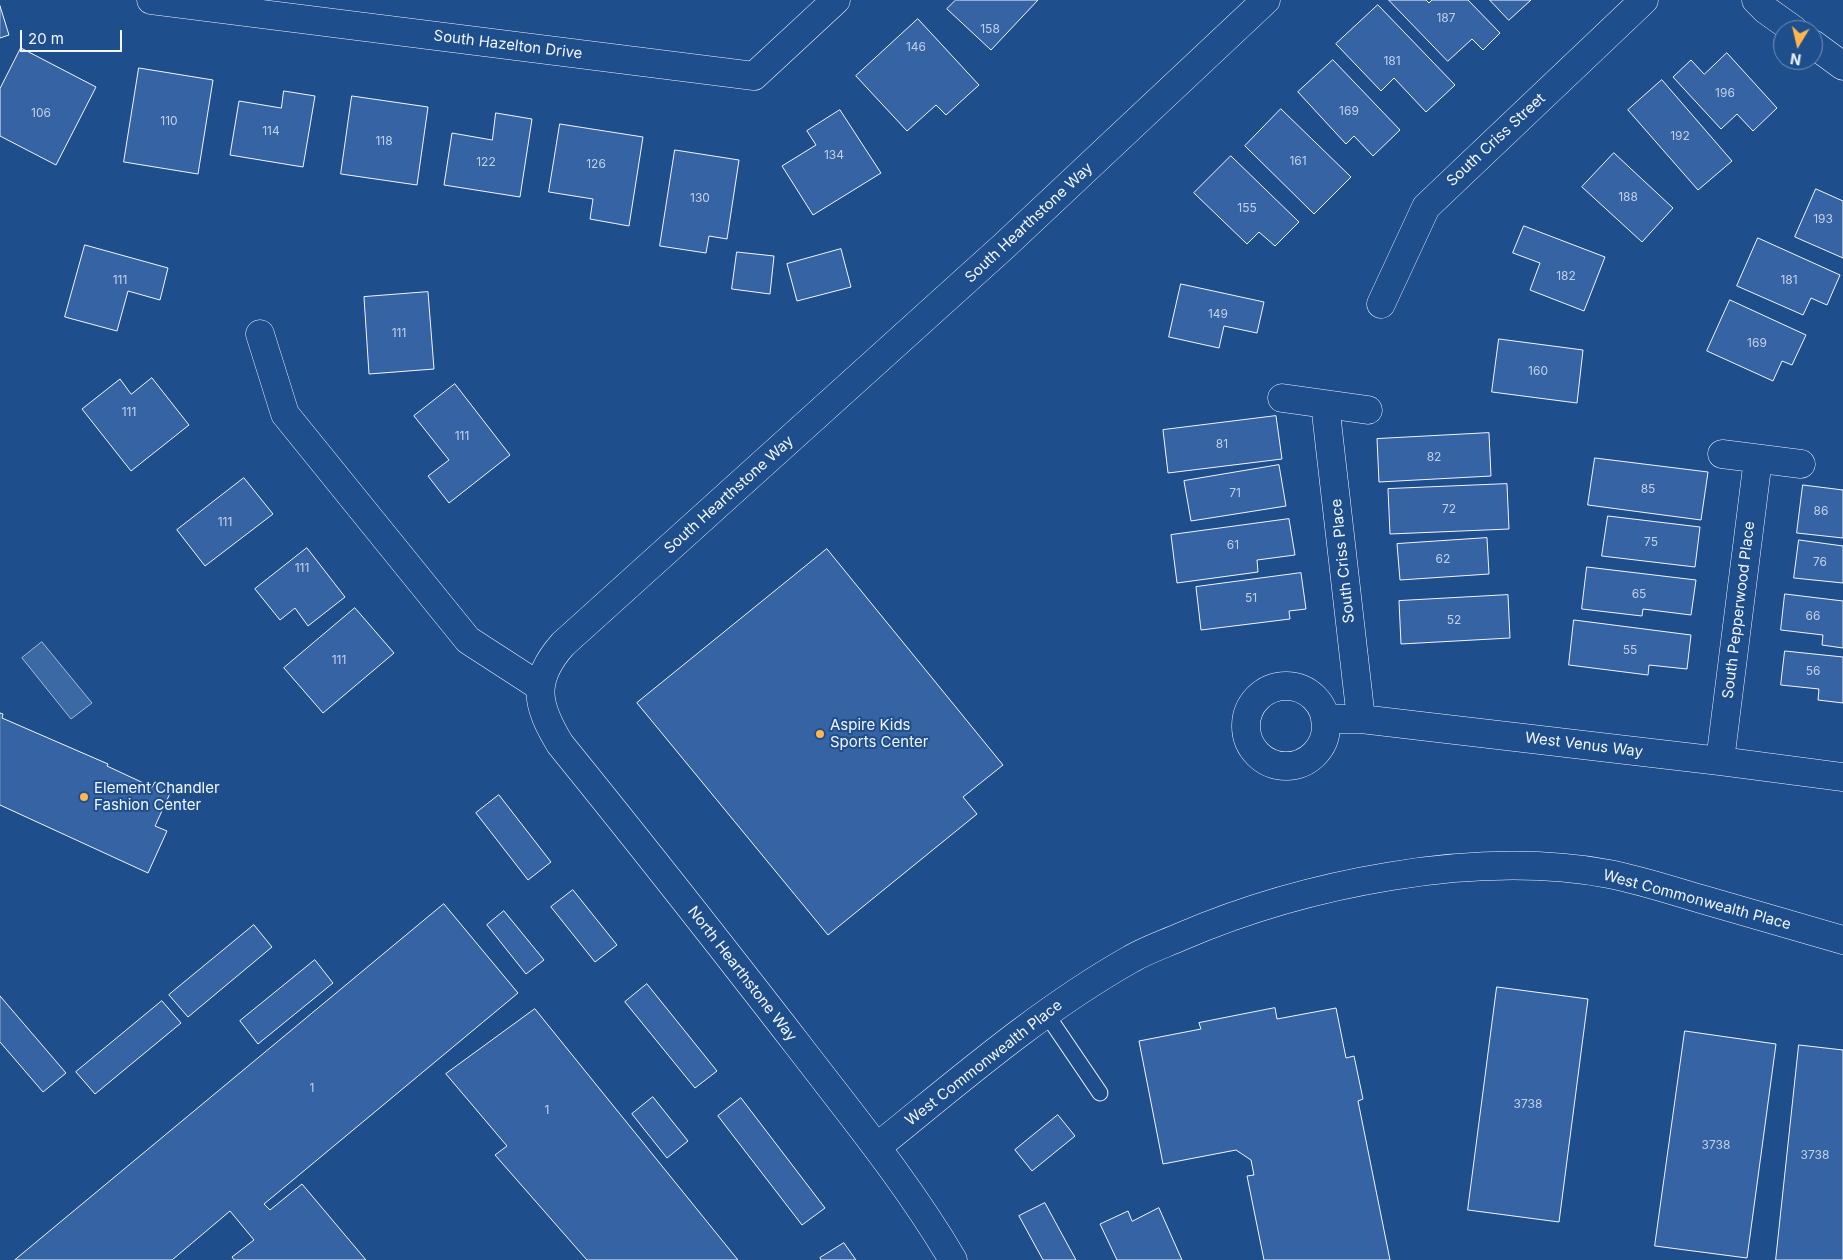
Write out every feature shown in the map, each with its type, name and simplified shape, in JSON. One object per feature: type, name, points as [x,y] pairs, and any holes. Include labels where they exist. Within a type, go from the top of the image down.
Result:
[{"type":"street","name":"South Hazelton Drive","points":[[151,0],[754,76],[836,0]]},
{"type":"street","name":"South Hearthstone Way","points":[[539,686],[548,666],[563,644],[1018,234],[1266,0]]},
{"type":"street","name":"South Criss Street","points":[[1380,304],[1426,207],[1644,0]]},
{"type":"street","points":[[1756,0],[1780,20]]},
{"type":"street","points":[[1823,51],[1843,66]]},
{"type":"street","points":[[260,334],[286,414],[468,640],[539,686]]},
{"type":"street","points":[[1282,398],[1368,410]]},
{"type":"street","name":"South Criss Place","points":[[1325,404],[1361,719]]},
{"type":"street","points":[[1722,454],[1801,464]]},
{"type":"street","name":"South Pepperwood Place","points":[[1720,761],[1758,459]]},
{"type":"street","name":"North Hearthstone Way","points":[[539,686],[544,718],[560,744],[714,935],[877,1148],[926,1214],[954,1260]]},
{"type":"street","name":"West Venus Way","points":[[1325,719],[1361,719],[1843,777]]},
{"type":"street","name":"West Commonwealth Place","points":[[877,1148],[1045,1012],[1134,957],[1201,928],[1266,905],[1345,885],[1422,872],[1476,868],[1539,867],[1607,874],[1843,940]]},
{"type":"lane","points":[[1045,1012],[1100,1093]]},
{"type":"water","points":[[42,642],[92,703],[71,719],[22,658]]},
{"type":"building","points":[[956,0],[1038,0],[991,50],[947,9]]},
{"type":"building","points":[[1389,0],[1426,0],[1429,3],[1432,0],[1468,0],[1500,33],[1483,50],[1472,39],[1448,61]]},
{"type":"building","points":[[1490,0],[1531,0],[1509,20]]},
{"type":"building","points":[[1378,5],[1455,85],[1426,112],[1394,78],[1381,91],[1336,44]]},
{"type":"building","points":[[0,6],[9,35],[0,38]]},
{"type":"building","points":[[918,19],[979,85],[946,115],[936,105],[907,131],[856,76]]},
{"type":"building","points":[[21,48],[96,87],[56,165],[0,136],[0,89]]},
{"type":"building","points":[[1727,53],[1777,108],[1753,131],[1737,114],[1721,129],[1673,77],[1691,60],[1704,74]]},
{"type":"building","points":[[1333,60],[1400,130],[1373,156],[1354,136],[1346,144],[1298,92]]},
{"type":"building","points":[[139,68],[213,80],[198,174],[124,162]]},
{"type":"building","points":[[1662,80],[1732,161],[1698,190],[1628,110]]},
{"type":"building","points":[[284,91],[315,96],[303,167],[230,155],[239,101],[281,108]]},
{"type":"building","points":[[352,96],[428,107],[417,185],[341,174]]},
{"type":"building","points":[[1281,109],[1351,177],[1314,214],[1245,146]]},
{"type":"building","points":[[840,110],[881,173],[813,215],[782,166],[816,145],[807,131]]},
{"type":"building","points":[[496,113],[532,119],[520,197],[444,185],[452,133],[492,140]]},
{"type":"building","points":[[560,124],[643,137],[629,226],[590,219],[593,199],[549,192]]},
{"type":"building","points":[[675,150],[739,160],[727,239],[709,236],[706,253],[660,246]]},
{"type":"building","points":[[1614,153],[1673,208],[1642,242],[1582,187]]},
{"type":"building","points":[[1231,156],[1299,222],[1275,246],[1259,232],[1247,244],[1194,193]]},
{"type":"building","points":[[1816,189],[1843,201],[1843,258],[1795,237]]},
{"type":"building","points":[[1524,226],[1605,257],[1584,311],[1530,290],[1540,263],[1513,253]]},
{"type":"building","points":[[1758,238],[1840,275],[1827,305],[1811,298],[1803,315],[1737,286]]},
{"type":"building","points":[[85,245],[168,268],[160,300],[128,291],[117,331],[65,317]]},
{"type":"building","points":[[841,249],[851,287],[797,301],[787,264]]},
{"type":"building","points":[[737,252],[774,256],[770,294],[732,289]]},
{"type":"building","points":[[1181,284],[1264,302],[1257,333],[1224,326],[1219,348],[1169,337]]},
{"type":"building","points":[[428,292],[434,369],[369,374],[364,297]]},
{"type":"building","points":[[1730,300],[1806,335],[1792,365],[1782,361],[1773,381],[1707,351]]},
{"type":"building","points":[[1499,339],[1583,350],[1577,403],[1492,392]]},
{"type":"building","points":[[152,378],[189,425],[131,471],[82,409],[120,379],[131,394]]},
{"type":"building","points":[[455,384],[510,455],[449,503],[428,476],[449,460],[414,416]]},
{"type":"building","points":[[1276,416],[1282,459],[1168,473],[1163,430]]},
{"type":"building","points":[[1489,433],[1491,476],[1379,482],[1377,439]]},
{"type":"building","points":[[1595,458],[1708,472],[1701,520],[1588,505]]},
{"type":"building","points":[[1279,465],[1286,506],[1191,521],[1184,481]]},
{"type":"building","points":[[244,478],[273,514],[205,566],[177,530]]},
{"type":"building","points":[[1507,484],[1509,529],[1390,534],[1388,489]]},
{"type":"building","points":[[1803,485],[1843,490],[1843,538],[1797,533]]},
{"type":"building","points":[[1608,516],[1700,527],[1695,567],[1602,556]]},
{"type":"building","points":[[1289,519],[1295,555],[1257,560],[1258,572],[1177,583],[1171,535]]},
{"type":"building","points":[[1487,538],[1489,574],[1400,580],[1397,544]]},
{"type":"building","points":[[1799,540],[1843,546],[1843,583],[1794,578]]},
{"type":"building","points":[[307,548],[345,597],[308,626],[295,608],[280,620],[255,589]]},
{"type":"building","name":"Aspire Kids Sports Center","points":[[827,549],[1003,765],[963,797],[977,814],[828,935],[637,703]]},
{"type":"building","points":[[1587,567],[1696,580],[1691,615],[1643,609],[1642,616],[1582,609]]},
{"type":"building","points":[[1301,573],[1306,609],[1289,611],[1290,619],[1201,630],[1196,587]]},
{"type":"building","points":[[1785,594],[1843,601],[1843,648],[1822,645],[1823,635],[1781,630]]},
{"type":"building","points":[[1508,595],[1510,638],[1401,644],[1399,601]]},
{"type":"building","points":[[355,608],[394,653],[323,713],[284,668]]},
{"type":"building","points":[[1574,620],[1691,635],[1687,669],[1649,665],[1648,675],[1569,665]]},
{"type":"building","points":[[1785,651],[1843,657],[1843,703],[1818,700],[1819,689],[1781,685]]},
{"type":"building","name":"Element Chandler Fashion Center","points":[[0,713],[3,714],[2,718],[108,764],[107,766],[152,787],[155,782],[172,789],[155,826],[167,831],[148,873],[0,805]]},
{"type":"building","points":[[499,795],[551,862],[528,880],[476,813]]},
{"type":"building","points":[[573,890],[617,945],[595,962],[551,907]]},
{"type":"building","points":[[444,904],[518,993],[264,1204],[270,1210],[302,1184],[366,1260],[234,1260],[232,1257],[254,1240],[230,1211],[172,1260],[15,1260]]},
{"type":"building","points":[[504,911],[544,960],[526,974],[487,925]]},
{"type":"building","points":[[254,925],[272,947],[188,1017],[169,995]]},
{"type":"building","points":[[315,960],[333,983],[258,1044],[240,1021]]},
{"type":"building","points":[[647,984],[717,1071],[695,1088],[625,1002]]},
{"type":"building","points":[[1497,987],[1588,999],[1559,1222],[1468,1210]]},
{"type":"building","points":[[0,996],[66,1073],[43,1092],[0,1042]]},
{"type":"building","points":[[162,1001],[181,1023],[95,1094],[76,1072]]},
{"type":"building","points":[[1275,1008],[1277,1019],[1336,1008],[1346,1058],[1354,1056],[1363,1099],[1358,1101],[1390,1260],[1264,1260],[1247,1176],[1254,1175],[1251,1160],[1236,1150],[1163,1164],[1139,1041],[1201,1029],[1199,1023]]},
{"type":"building","points":[[535,1009],[738,1260],[587,1260],[495,1155],[507,1146],[446,1074]]},
{"type":"building","points":[[1685,1031],[1776,1044],[1747,1258],[1655,1246]]},
{"type":"building","points":[[1799,1045],[1843,1050],[1843,1260],[1776,1260]]},
{"type":"building","points":[[653,1097],[688,1141],[667,1158],[632,1114]]},
{"type":"building","points":[[741,1098],[825,1208],[802,1225],[718,1116]]},
{"type":"building","points":[[1058,1115],[1075,1136],[1032,1171],[1015,1150]]},
{"type":"building","points":[[1045,1203],[1076,1260],[1043,1260],[1019,1216]]},
{"type":"building","points":[[1159,1208],[1182,1260],[1117,1260],[1100,1224],[1128,1211],[1132,1221]]},
{"type":"building","points":[[844,1243],[856,1260],[821,1260],[820,1258]]},
{"type":"place","name":"Aspire Kids Sports Center","points":[[820,734]]},
{"type":"place","name":"Element Chandler Fashion Center","points":[[84,797]]}]
